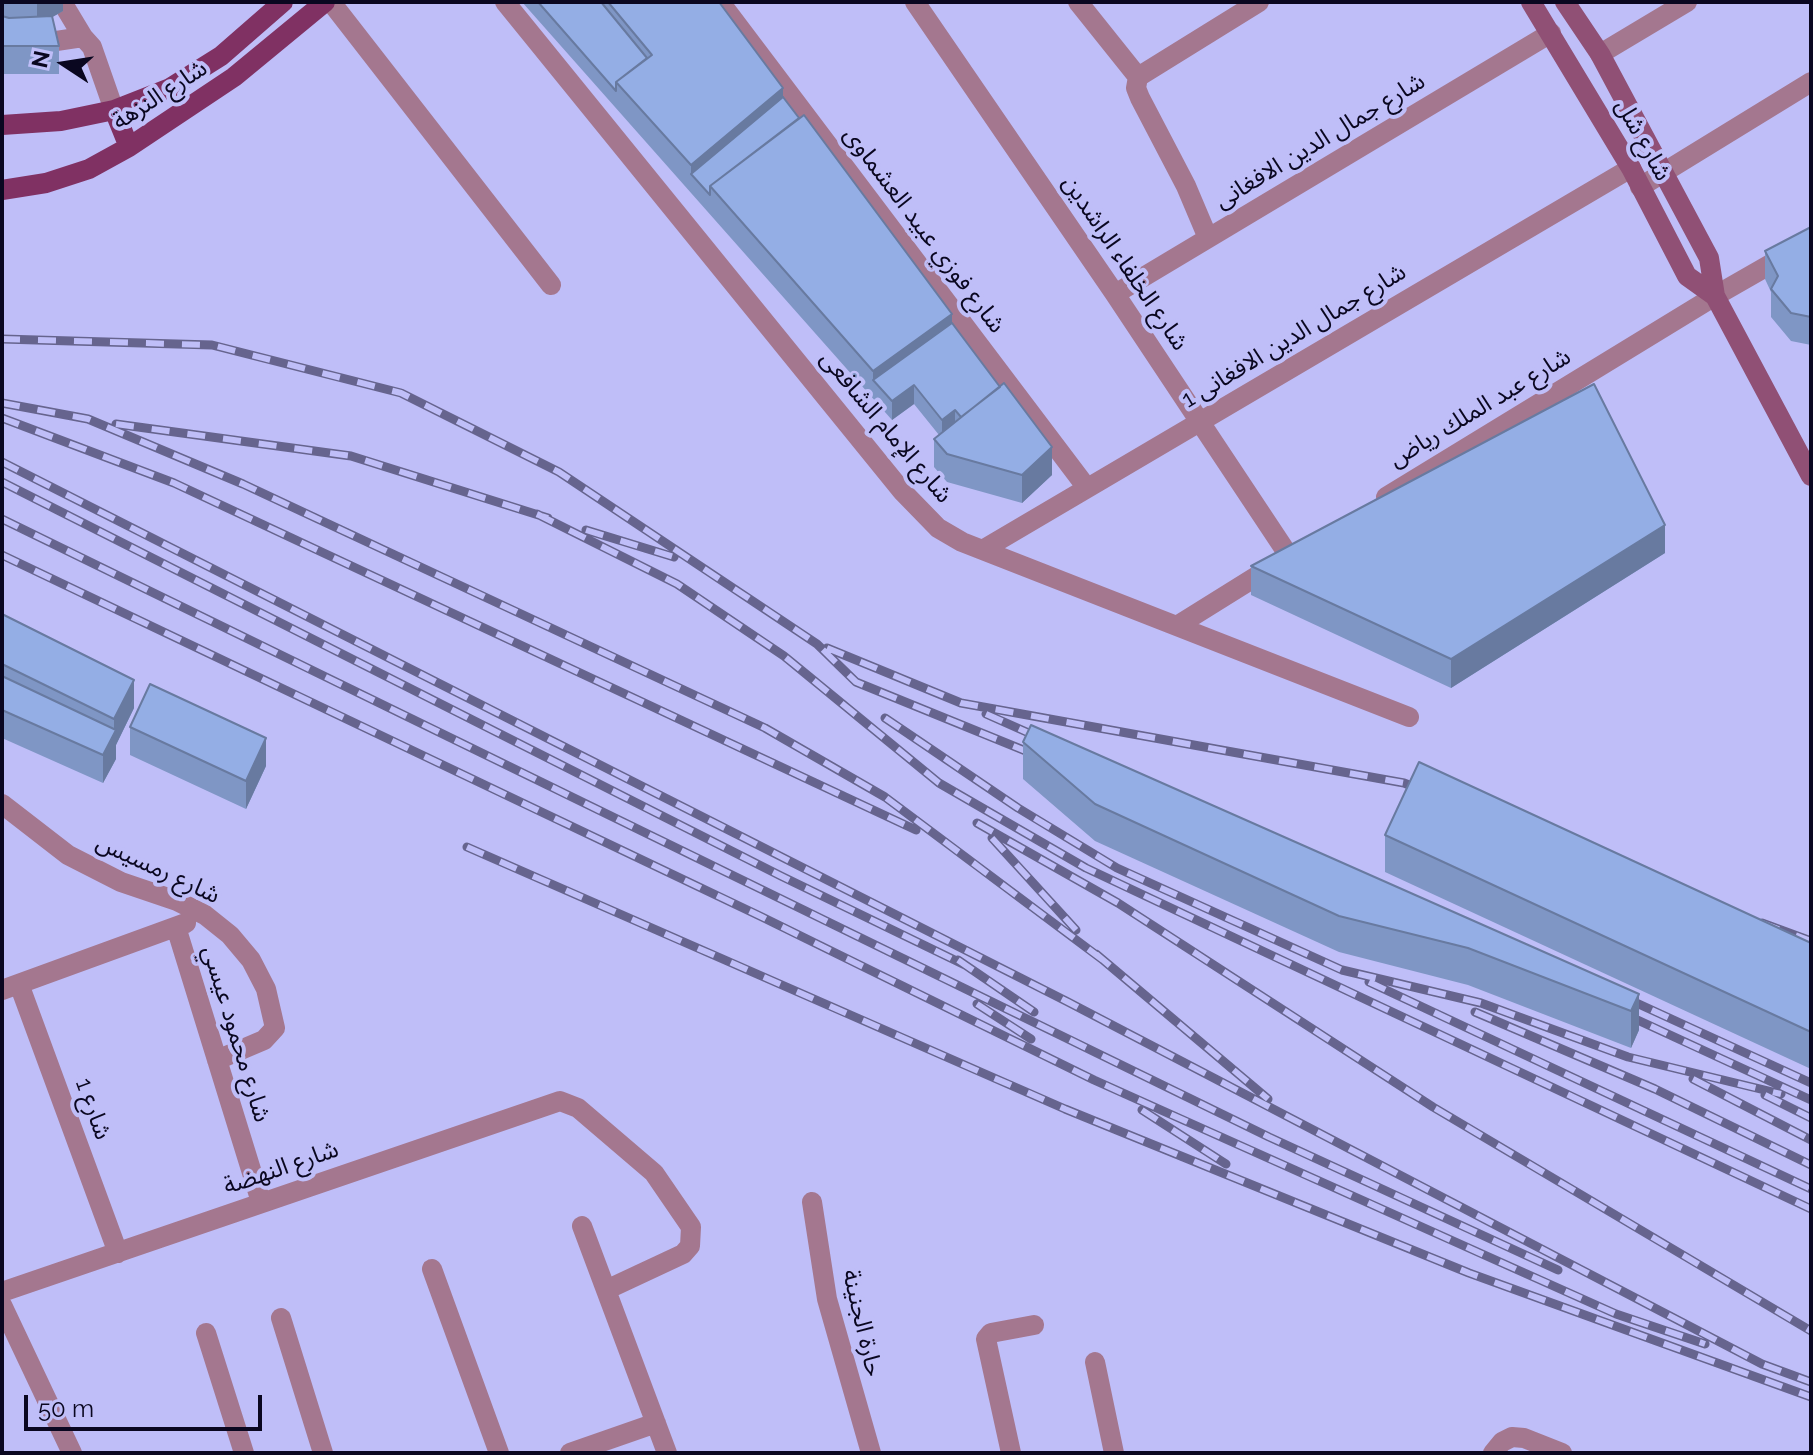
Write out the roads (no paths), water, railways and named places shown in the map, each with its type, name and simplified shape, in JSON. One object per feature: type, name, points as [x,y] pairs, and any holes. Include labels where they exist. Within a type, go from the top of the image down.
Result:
[{"type":"main road","name":"شارع النزهة","points":[[2,125],[61,121],[114,110],[170,88],[221,56],[283,2]]},
{"type":"main road","name":"شارع النزهة","points":[[2,190],[46,183],[89,169],[129,147],[234,77],[325,2]]},
{"type":"main road","points":[[114,110],[129,147]]},
{"type":"street","points":[[62,2],[92,47],[114,110]]},
{"type":"street","points":[[331,2],[551,285]]},
{"type":"street","name":"شارع الإمام الشافعى","points":[[505,2],[918,511],[938,528],[1409,717]]},
{"type":"street","name":"شارع فوزي عبيد العشماوى","points":[[720,2],[1087,488]]},
{"type":"street","points":[[1078,2],[1138,77]]},
{"type":"street","points":[[1208,238],[1186,186],[1140,98],[1136,88],[1138,77],[1259,2]]},
{"type":"street","name":"شارع شل","points":[[1531,2],[1635,178],[1687,276],[1715,296]]},
{"type":"street","name":"شارع شل","points":[[1565,2],[1600,54],[1709,258],[1715,296],[1811,476]]},
{"type":"street","points":[[1600,54],[1687,2]]},
{"type":"street","name":"شارع الخلفاء الراشدين","points":[[921,4],[1201,422],[1295,552],[1180,624]]},
{"type":"street","name":"شارع جمال الدين الافغانى","points":[[1115,294],[1551,33]]},
{"type":"street","points":[[2,42],[43,43],[83,37]]},
{"type":"street","name":"شارع جمال الدين الافغانى 1","points":[[984,549],[1201,422],[1635,178],[1664,172],[1811,82]]},
{"type":"street","name":"شارع عبد الملك رياض","points":[[1369,507],[1811,241]]},
{"type":"street","name":"شارع رمسيس","points":[[2,804],[68,855],[121,882],[177,901],[205,915],[230,935],[251,960],[266,989],[275,1020],[271,1036],[217,1060]]},
{"type":"street","points":[[10,987],[205,915]]},
{"type":"street","name":"شارع محمود عيسي","points":[[176,927],[261,1202]]},
{"type":"street","name":"شارع 1","points":[[10,987],[118,1253]]},
{"type":"street","name":"شارع النهضة","points":[[2,1292],[550,1103],[569,1103],[578,1108],[654,1173],[691,1227],[690,1246],[683,1254],[606,1290]]},
{"type":"street","name":"حارة الجنينة","points":[[812,1202],[827,1299],[871,1453]]},
{"type":"street","points":[[582,1226],[667,1453]]},
{"type":"street","points":[[432,1269],[499,1453]]},
{"type":"street","points":[[2,1305],[72,1453]]},
{"type":"street","points":[[281,1318],[323,1453]]},
{"type":"street","points":[[1011,1453],[986,1339],[991,1333],[1034,1325]]},
{"type":"street","points":[[206,1333],[244,1453]]},
{"type":"street","points":[[1095,1362],[1114,1453]]},
{"type":"street","points":[[570,1453],[656,1423]]},
{"type":"street","points":[[1493,1453],[1502,1442],[1512,1437],[1550,1451]]},
{"type":"railway","points":[[2,339],[212,345],[401,393],[559,472],[817,644],[856,682],[1043,758]]},
{"type":"railway","points":[[2,403],[88,419],[243,484],[765,728],[885,797],[1103,960]]},
{"type":"railway","points":[[2,418],[174,483],[916,830]]},
{"type":"railway","points":[[116,424],[351,456],[548,518]]},
{"type":"railway","points":[[2,462],[1068,1002],[1762,1364],[1811,1382]]},
{"type":"railway","points":[[2,482],[781,876],[967,966]]},
{"type":"railway","points":[[537,514],[677,584],[784,656],[939,783],[1086,868],[1811,1209]]},
{"type":"railway","points":[[2,519],[1269,1137],[1558,1270]]},
{"type":"railway","points":[[586,530],[674,557]]},
{"type":"railway","points":[[2,555],[762,917],[1094,1080],[1616,1314],[1705,1344]]},
{"type":"railway","points":[[827,648],[961,703],[1404,783],[1427,792]]},
{"type":"railway","points":[[986,714],[1049,742]]},
{"type":"railway","points":[[885,718],[1018,808],[1117,868],[1342,970],[1481,1003],[1628,1057],[1781,1094]]},
{"type":"railway","points":[[977,823],[1118,903],[1433,1107],[1811,1331]]},
{"type":"railway","points":[[992,838],[1076,930]]},
{"type":"railway","points":[[467,847],[1065,1109],[1469,1273],[1811,1397]]},
{"type":"railway","points":[[1762,923],[1811,941]]},
{"type":"railway","points":[[1096,954],[1268,1099]]},
{"type":"railway","points":[[958,960],[1034,1012]]},
{"type":"railway","points":[[1369,982],[1811,1189]]},
{"type":"railway","points":[[1619,995],[1811,1083]]},
{"type":"railway","points":[[977,1004],[1031,1039]]},
{"type":"railway","points":[[1618,1011],[1811,1100]]},
{"type":"railway","points":[[1475,1012],[1655,1089],[1811,1165]]},
{"type":"railway","points":[[1693,1079],[1811,1140]]},
{"type":"railway","points":[[1765,1095],[1811,1118]]},
{"type":"railway","points":[[1142,1110],[1226,1164]]}]
